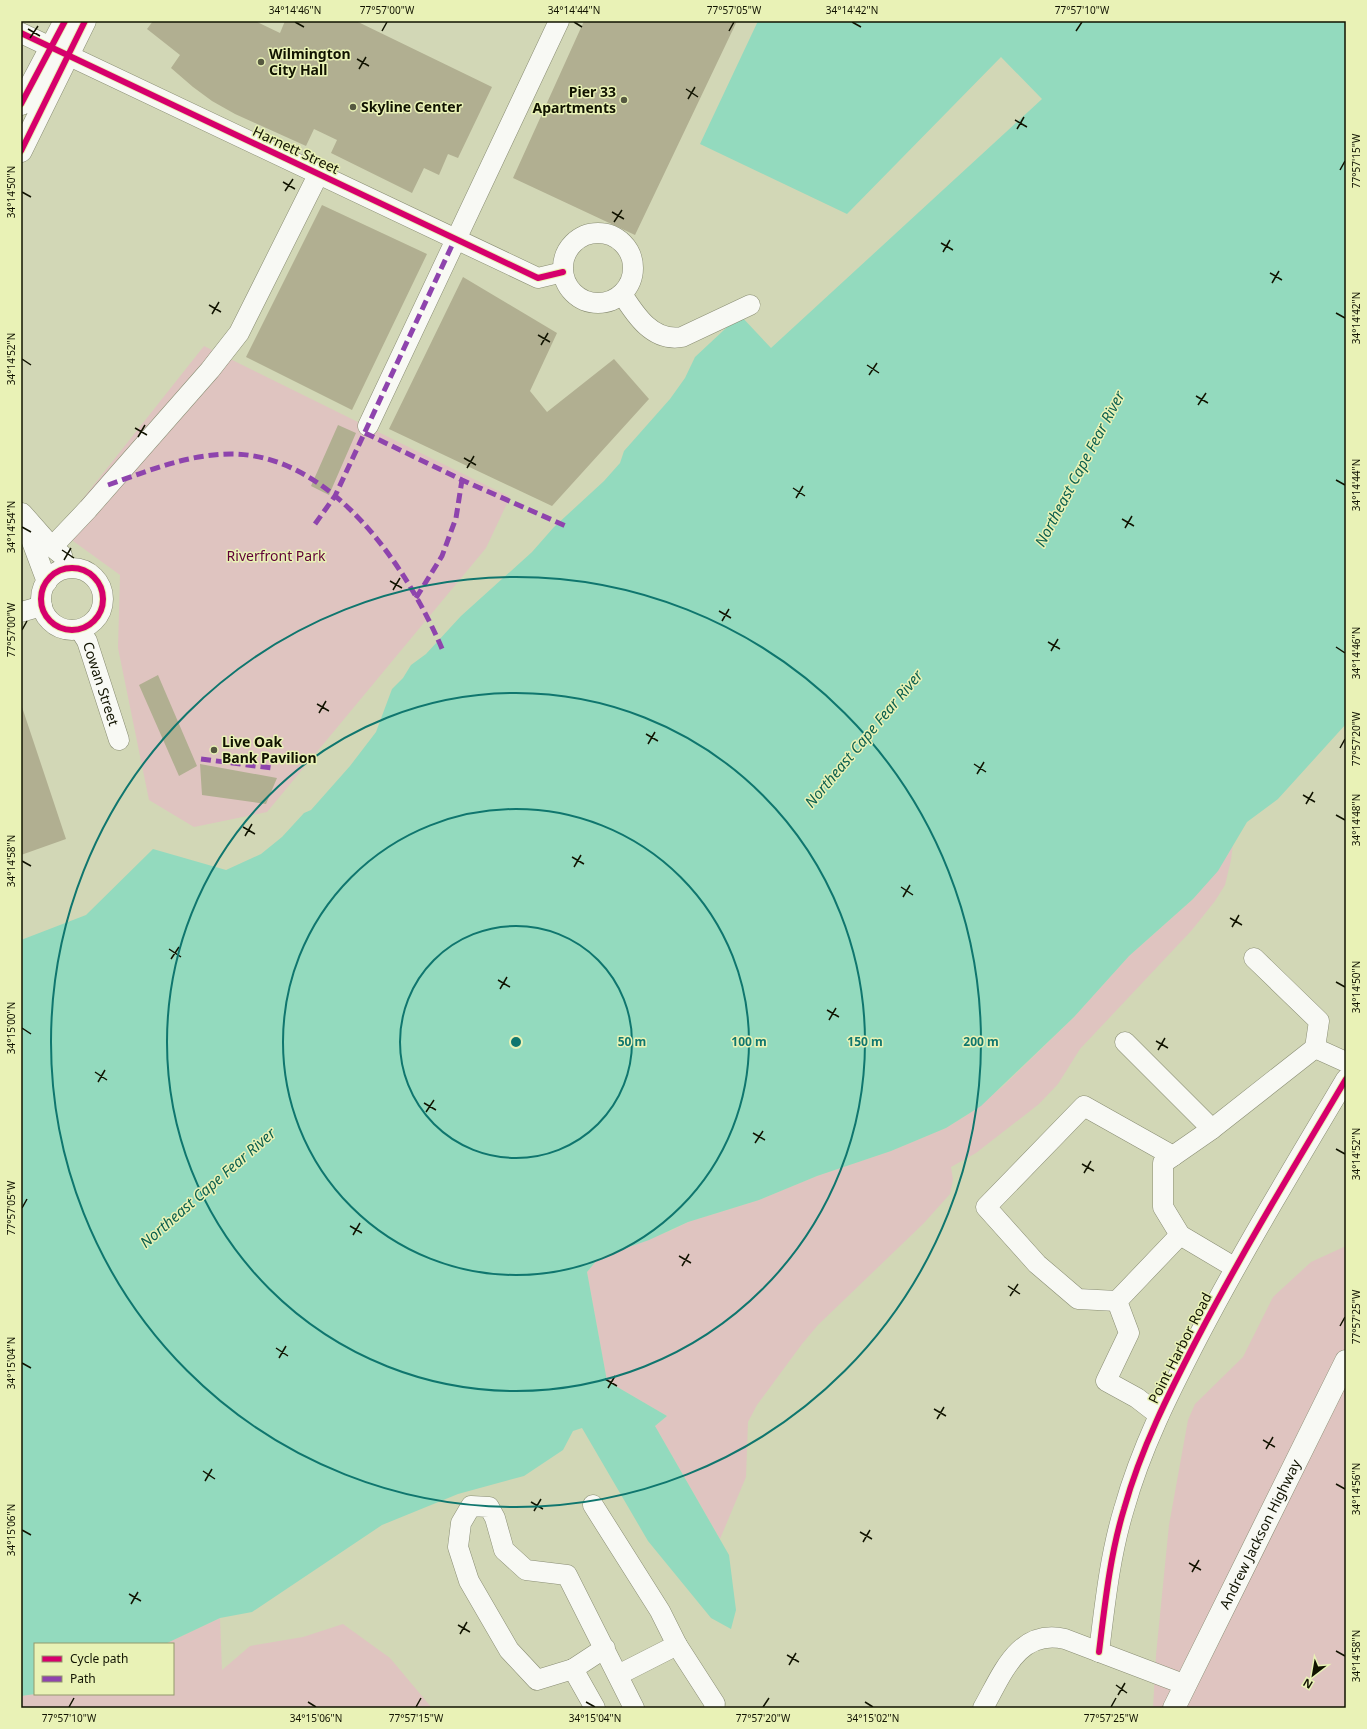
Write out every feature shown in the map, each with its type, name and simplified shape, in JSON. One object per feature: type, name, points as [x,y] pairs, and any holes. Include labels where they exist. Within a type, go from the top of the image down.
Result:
[{"type":"main road","points":[[21,151],[60,52],[65,21]]},
{"type":"main road","points":[[21,104],[85,21]]},
{"type":"main road","name":"Andrew Jackson Highway","points":[[1174,1708],[1346,1361]]},
{"type":"street","points":[[368,426],[559,21]]},
{"type":"street","name":"Harnett Street","points":[[21,33],[538,278],[563,272]]},
{"type":"street","points":[[52,547],[88,509],[210,370],[239,334],[319,173]]},
{"type":"street","points":[[592,233],[610,234],[620,240],[628,250],[633,261],[633,273],[629,284],[622,294],[606,302],[587,301],[571,290],[565,282],[563,272],[563,260],[568,249],[576,240],[592,233]]},
{"type":"street","points":[[622,294],[632,309],[647,326],[660,335],[671,339],[682,337],[750,305]]},
{"type":"street","points":[[22,511],[52,547],[78,568],[88,572],[96,579],[102,588],[103,609],[98,618],[90,626],[80,630],[70,631],[59,628],[50,621],[42,606],[41,597],[47,582],[55,573],[66,569],[78,568]]},
{"type":"street","points":[[22,511],[47,582]]},
{"type":"street","points":[[21,612],[42,606]]},
{"type":"street","name":"Cowan Street","points":[[80,630],[87,641],[119,740]]},
{"type":"street","points":[[1234,1267],[1180,1235],[1163,1207],[1163,1163],[1212,1129],[1315,1048],[1319,1021],[1254,958]]},
{"type":"street","points":[[1125,1042],[1212,1129]]},
{"type":"street","points":[[1315,1048],[1346,1062]]},
{"type":"street","name":"Point Harbor Road","points":[[1098,1652],[1108,1580],[1116,1541],[1132,1483],[1159,1415],[1178,1374],[1234,1267],[1346,1079]]},
{"type":"street","points":[[1117,1301],[1078,1298],[1037,1264],[986,1207],[1084,1106],[1173,1156]]},
{"type":"street","points":[[1117,1301],[1180,1235]]},
{"type":"street","points":[[1117,1301],[1129,1333],[1106,1381],[1136,1398],[1159,1415]]},
{"type":"street","points":[[593,1505],[660,1611],[677,1645],[715,1704],[714,1708]]},
{"type":"street","points":[[605,1648],[573,1669],[537,1680],[510,1650],[470,1581],[458,1547],[461,1523],[472,1506],[489,1507],[495,1518],[504,1550],[526,1570],[567,1575],[605,1648],[634,1708]]},
{"type":"street","points":[[983,1708],[1016,1654],[1027,1644],[1036,1639],[1055,1637],[1186,1685]]},
{"type":"street","points":[[618,1675],[677,1645]]},
{"type":"street","points":[[573,1669],[595,1708]]},
{"type":"green space","name":"Riverfront Park","points":[[204,346],[510,497],[486,548],[267,812],[194,827],[149,800],[118,648],[120,575],[58,530]]},
{"type":"green space","points":[[1233,844],[1225,885],[1215,901],[1192,930],[1080,1049],[1058,1084],[1039,1104],[976,1153],[951,1167],[953,1180],[950,1194],[924,1223],[818,1325],[802,1344],[757,1405],[748,1422],[746,1477],[720,1539],[655,1426],[667,1416],[607,1381],[587,1272],[597,1260],[612,1253],[670,1231],[688,1222],[759,1200],[817,1176],[891,1151],[946,1128],[967,1115],[1002,1087],[1074,1017],[1129,956],[1193,899],[1227,856]]},
{"type":"green space","points":[[1346,1246],[1346,1708],[1153,1708],[1156,1655],[1169,1525],[1188,1420],[1195,1404],[1243,1357],[1273,1297],[1311,1262]]},
{"type":"green space","points":[[220,1618],[222,1670],[250,1646],[303,1637],[343,1624],[390,1658],[432,1708],[21,1708],[21,1696],[34,1694],[174,1695],[174,1643],[167,1643]]},
{"type":"water","name":"Northeast Cape Fear River","points":[[758,21],[1346,21],[1346,724],[1278,799],[1247,822],[1218,871],[1193,899],[1129,956],[1074,1017],[981,1106],[946,1128],[891,1151],[817,1176],[759,1200],[688,1222],[649,1240],[612,1253],[597,1260],[587,1272],[607,1381],[667,1416],[655,1426],[729,1555],[736,1610],[731,1629],[711,1618],[648,1541],[582,1428],[573,1431],[563,1450],[524,1476],[458,1494],[382,1525],[252,1612],[220,1618],[167,1643],[34,1643],[34,1694],[21,1696],[21,940],[86,915],[153,849],[226,870],[261,854],[282,837],[304,813],[311,810],[350,766],[376,732],[392,689],[403,678],[411,665],[426,654],[461,616],[532,552],[554,527],[604,481],[620,463],[624,451],[670,399],[685,378],[695,357],[740,315],[771,348],[1042,99],[1001,57],[847,214],[700,144]]},
{"type":"building","name":"Skyline Center","points":[[153,21],[255,21],[280,33],[285,21],[356,21],[492,87],[458,158],[448,154],[439,175],[424,168],[412,193],[331,153],[337,140],[314,129],[306,146],[235,114],[212,101],[171,68],[180,55],[147,29]]},
{"type":"building","name":"Pier 33 Apartments","points":[[584,21],[737,21],[635,235],[513,178]]},
{"type":"building","points":[[322,205],[427,254],[352,410],[246,357]]},
{"type":"building","points":[[463,277],[557,333],[530,391],[547,412],[614,359],[649,399],[552,506],[389,429]]},
{"type":"building","points":[[338,425],[356,433],[329,495],[311,486]]},
{"type":"building","points":[[158,675],[197,766],[179,776],[139,685]]},
{"type":"building","points":[[21,704],[66,839],[21,855]]},
{"type":"building","points":[[200,764],[277,778],[266,804],[202,795]]},
{"type":"marked path","points":[[315,524],[335,496],[455,239]]},
{"type":"marked path","points":[[365,433],[462,480],[568,527]]},
{"type":"marked path","points":[[108,485],[168,464],[199,457],[231,454],[268,459],[302,473],[333,494],[362,521],[387,552],[409,585],[428,619],[443,651]]},
{"type":"marked path","points":[[416,598],[442,556],[456,518],[462,480]]},
{"type":"marked path","points":[[201,759],[272,768]]},
{"type":"cycle path","points":[[21,104],[65,21]]},
{"type":"cycle path","points":[[21,151],[85,21]]},
{"type":"cycle path","points":[[21,33],[538,278],[563,272]]},
{"type":"cycle path","points":[[72,568],[84,570],[94,577],[101,587],[103,599],[101,611],[94,621],[84,628],[72,630],[60,628],[50,621],[43,611],[41,599],[43,587],[50,577],[60,570],[72,568]]},
{"type":"cycle path","points":[[1099,1652],[1108,1579],[1119,1526],[1131,1486],[1156,1421],[1215,1304],[1270,1207],[1346,1079]]},
{"type":"place","name":"Wilmington City Hall","points":[[261,62]]},
{"type":"place","name":"Pier 33 Apartments","points":[[624,100]]},
{"type":"place","name":"Skyline Center","points":[[353,107]]},
{"type":"place","name":"Live Oak Bank Pavilion","points":[[214,750]]}]
